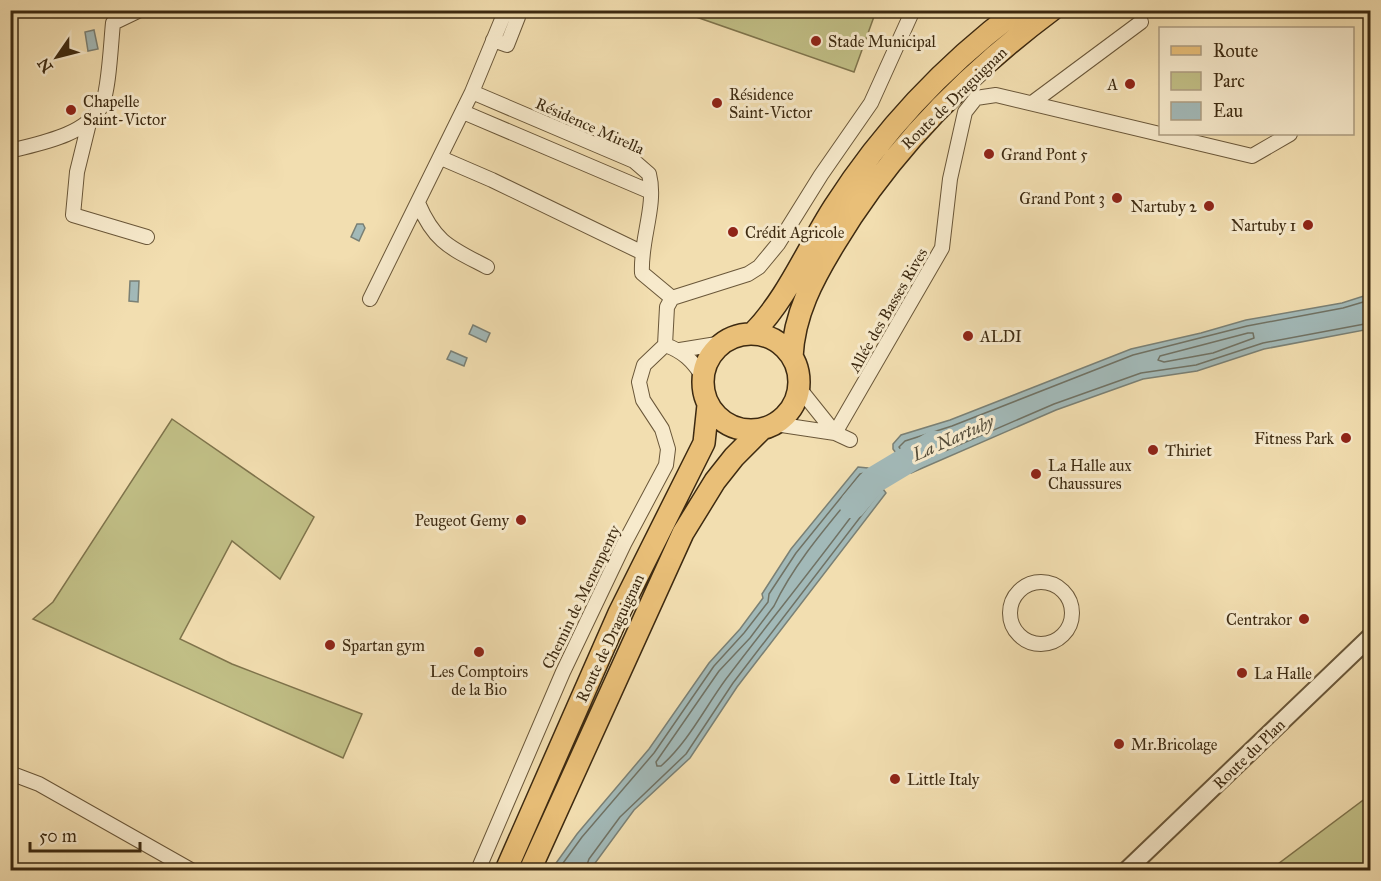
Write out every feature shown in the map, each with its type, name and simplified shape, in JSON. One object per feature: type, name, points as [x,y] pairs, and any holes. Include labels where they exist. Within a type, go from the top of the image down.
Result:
[{"type":"main road","name":"Route de Draguignan","points":[[752,334],[773,310],[835,206],[885,137],[959,59],[1018,10]]},
{"type":"main road","name":"Route de Draguignan","points":[[792,357],[792,339],[805,295],[851,217],[900,149],[937,109],[1005,47],[1052,10]]},
{"type":"main road","points":[[752,334],[767,337],[781,345],[792,357],[797,367],[799,388],[795,403],[787,415],[768,427],[746,430],[730,426],[708,405],[703,377],[710,358],[723,343],[732,338],[752,334]]},
{"type":"main road","name":"Route de Draguignan","points":[[506,870],[619,613],[704,443],[708,405]]},
{"type":"main road","name":"Route de Draguignan","points":[[530,870],[683,533],[715,481],[734,457],[768,427]]},
{"type":"street","points":[[10,152],[56,138],[90,119],[102,105],[113,23],[140,10]]},
{"type":"street","points":[[703,377],[696,365],[680,350],[665,345],[667,307],[672,298],[748,274],[759,267],[778,244],[821,174],[871,103],[913,10]]},
{"type":"street","points":[[1032,104],[1141,22]]},
{"type":"street","points":[[370,299],[463,112],[493,40]]},
{"type":"street","name":"Résidence Mirella","points":[[472,92],[634,161],[649,174],[651,192]]},
{"type":"street","name":"Allée des Basses Rives","points":[[835,433],[942,248],[950,179],[965,112],[976,98],[996,95],[1159,134]]},
{"type":"street","points":[[463,112],[651,192],[641,252],[642,273],[672,298]]},
{"type":"street","points":[[90,119],[77,172],[73,215],[147,237]]},
{"type":"street","name":"Allée des Basses Rives","points":[[1163,135],[1252,156],[1288,135]]},
{"type":"street","points":[[441,158],[641,252]]},
{"type":"street","points":[[418,203],[427,223],[445,246],[487,267]]},
{"type":"street","points":[[680,350],[723,343]]},
{"type":"street","name":"Chemin de Menenpenty","points":[[478,870],[563,672],[624,544],[666,465],[668,449],[662,429],[643,400],[639,382],[644,365],[665,345]]},
{"type":"street","points":[[799,388],[835,433]]},
{"type":"street","points":[[768,427],[835,433],[850,441]]},
{"type":"street","points":[[1044,582],[1054,585],[1069,600],[1071,621],[1067,630],[1054,641],[1043,644],[1031,642],[1021,636],[1014,627],[1011,615],[1012,603],[1019,592],[1030,584],[1044,582]]},
{"type":"street","name":"Route du Plan","points":[[1128,870],[1371,637]]},
{"type":"street","points":[[10,773],[39,784],[191,870]]},
{"type":"green space","name":"Stade Municipal","points":[[679,11],[876,11],[854,72]]},
{"type":"green space","points":[[172,419],[314,517],[280,579],[232,541],[180,639],[232,664],[362,714],[343,758],[33,619],[53,602]]},
{"type":"green space","points":[[1370,795],[1370,870],[1270,870]]},
{"type":"water","points":[[94,30],[98,49],[88,51],[85,32]]},
{"type":"water","points":[[357,224],[363,224],[365,228],[359,241],[351,237]]},
{"type":"water","points":[[130,281],[139,281],[138,302],[129,301]]},
{"type":"water","points":[[1370,294],[1370,329],[1264,349],[1197,371],[1143,379],[1056,410],[911,473],[893,449],[893,444],[901,435],[950,420],[1131,349],[1246,320],[1342,303]]},
{"type":"water","points":[[473,325],[490,333],[486,342],[469,334]]},
{"type":"water","points":[[451,351],[467,358],[464,366],[447,359]]},
{"type":"water","points":[[858,467],[868,468],[886,493],[737,687],[690,758],[634,810],[590,870],[551,870],[577,834],[649,749],[709,663],[740,629],[763,598],[762,594],[791,549]]},
{"type":"waterway","name":"La Nartuby","points":[[853,505],[874,480],[934,444]]},
{"type":"place","name":"Stade Municipal","points":[[816,41]]},
{"type":"place","name":"A","points":[[1130,84]]},
{"type":"place","name":"Résidence Saint-Victor","points":[[717,103]]},
{"type":"place","name":"Chapelle Saint-Victor","points":[[71,110]]},
{"type":"place","name":"Grand Pont 5","points":[[989,154]]},
{"type":"place","name":"Grand Pont 3","points":[[1117,198]]},
{"type":"place","name":"Nartuby 2","points":[[1209,206]]},
{"type":"place","name":"Nartuby 1","points":[[1308,225]]},
{"type":"place","name":"Crédit Agricole","points":[[733,232]]},
{"type":"place","name":"ALDI","points":[[968,336]]},
{"type":"place","name":"Fitness Park","points":[[1346,438]]},
{"type":"place","name":"Thiriet","points":[[1153,450]]},
{"type":"place","name":"La Halle aux Chaussures","points":[[1036,474]]},
{"type":"place","name":"Peugeot Gemy","points":[[521,520]]},
{"type":"place","name":"Centrakor","points":[[1304,619]]},
{"type":"place","name":"Spartan gym","points":[[330,645]]},
{"type":"place","name":"Les Comptoirs de la Bio","points":[[479,652]]},
{"type":"place","name":"La Halle","points":[[1242,673]]},
{"type":"place","name":"Mr.Bricolage","points":[[1119,744]]},
{"type":"place","name":"Little Italy","points":[[895,779]]}]
